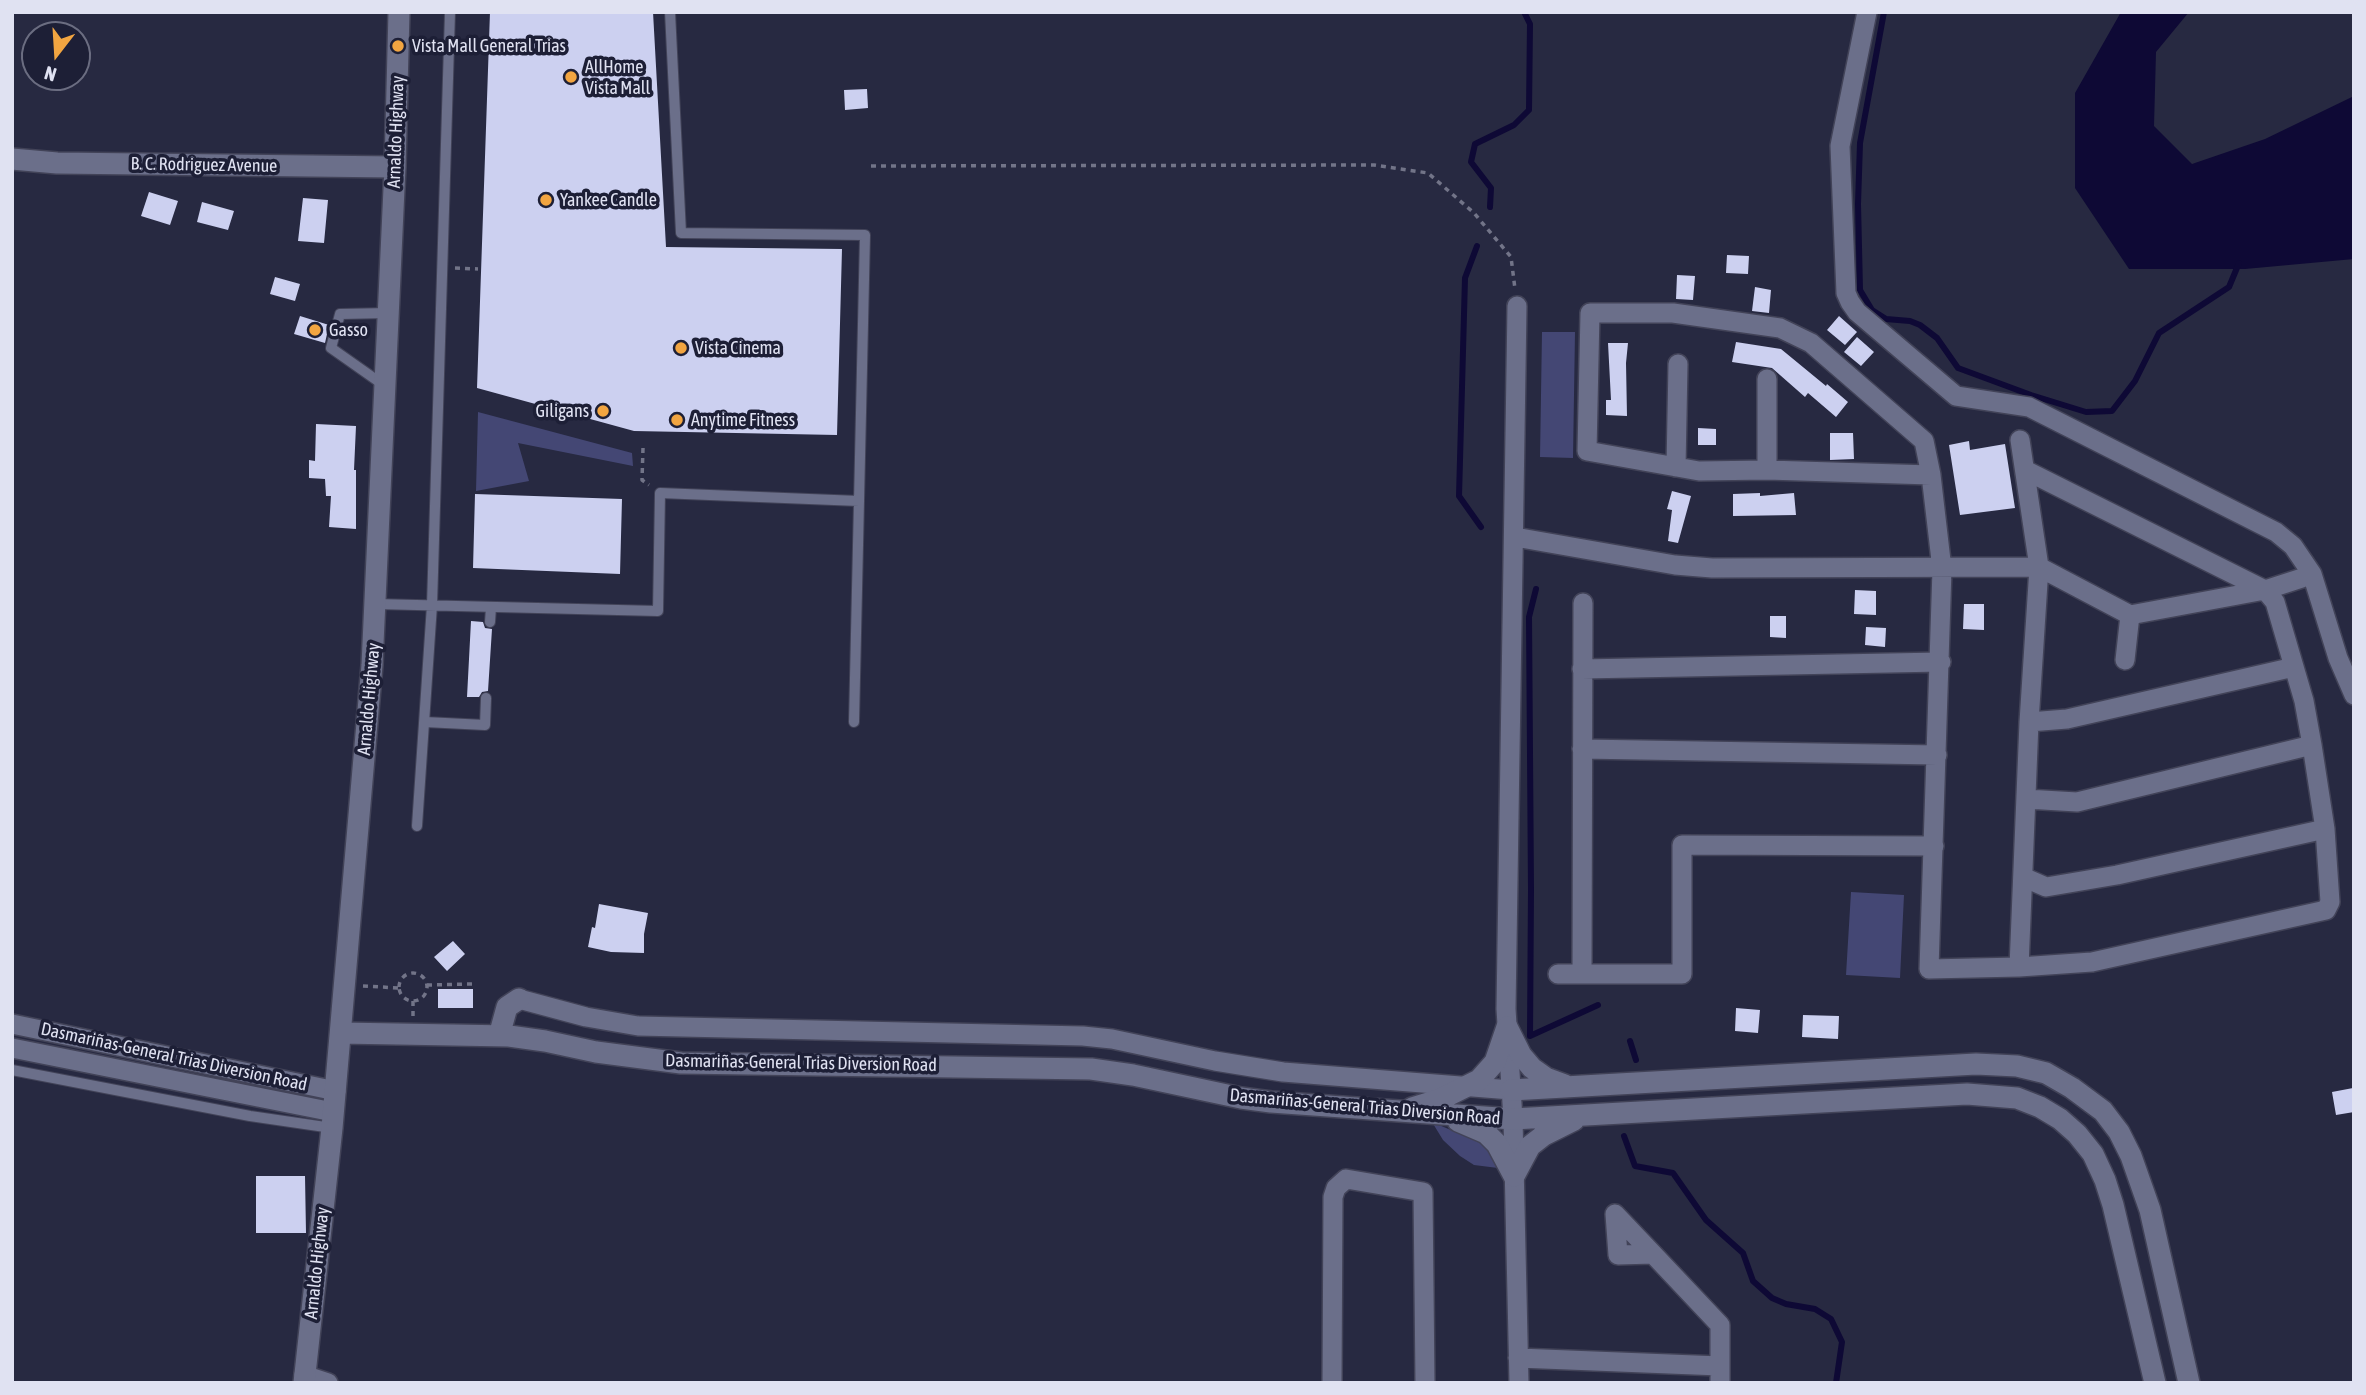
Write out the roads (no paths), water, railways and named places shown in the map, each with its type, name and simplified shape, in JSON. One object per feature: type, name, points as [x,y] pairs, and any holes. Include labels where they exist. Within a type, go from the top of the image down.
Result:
[{"type":"street","name":"Arnaldo Highway","points":[[304,1379],[336,1091],[376,604],[399,12]]},
{"type":"street","points":[[1867,12],[1840,146],[1846,293],[1857,312],[1956,396],[2029,407],[2276,533],[2293,546],[2312,574],[2338,658],[2354,695]]},
{"type":"street","name":"B. C. Rodriguez Avenue","points":[[12,159],[57,163],[395,167]]},
{"type":"street","points":[[1517,306],[1507,1027],[1513,1119],[1519,1383]]},
{"type":"street","points":[[1931,475],[1767,470],[1699,471],[1587,451],[1590,313],[1673,313],[1780,328],[1811,343],[1924,440],[1931,475],[1942,569],[1929,968],[2019,967],[2092,962],[2326,910],[2330,902],[2325,829],[2312,745],[2304,701],[2275,602],[2265,590],[2025,470]]},
{"type":"street","points":[[1676,467],[1678,365]]},
{"type":"street","points":[[1767,379],[1767,470]]},
{"type":"street","points":[[2019,967],[2029,722],[2039,567],[2020,440]]},
{"type":"street","points":[[1515,537],[1662,563],[1700,567],[2039,567],[2130,615],[2265,590],[2302,579]]},
{"type":"street","points":[[1582,974],[1583,603]]},
{"type":"street","points":[[2125,660],[2130,615]]},
{"type":"street","points":[[1582,669],[1941,662]]},
{"type":"street","points":[[2029,722],[2067,719],[2294,667]]},
{"type":"street","points":[[2026,799],[2077,802],[2312,745]]},
{"type":"street","points":[[1583,749],[1937,755]]},
{"type":"street","points":[[2023,877],[2046,887],[2325,829]]},
{"type":"street","points":[[1558,974],[1682,974],[1682,845],[1934,846]]},
{"type":"street","points":[[499,1036],[507,1007],[519,999]]},
{"type":"street","name":"Dasmariñas-General Trias Diversion Road","points":[[519,999],[586,1017],[638,1027],[1083,1036],[1283,1072],[1511,1090],[1976,1064],[2032,1069],[2059,1079],[2103,1111],[2119,1132],[2131,1156],[2150,1210],[2189,1383]]},
{"type":"street","name":"Dasmariñas-General Trias Diversion Road","points":[[12,1024],[336,1091]]},
{"type":"street","points":[[1387,1111],[1419,1107],[1479,1080],[1495,1062],[1507,1027]]},
{"type":"street","points":[[1507,1027],[1521,1055],[1532,1068],[1546,1078],[1570,1087]]},
{"type":"street","name":"Dasmariñas-General Trias Diversion Road","points":[[341,1033],[499,1036],[681,1063],[1091,1069],[1241,1098],[1513,1119],[1967,1094],[2017,1098],[2040,1107],[2077,1134],[2093,1154],[2113,1205],[2155,1383]]},
{"type":"street","name":"Dasmariñas-General Trias Diversion Road","points":[[12,1048],[333,1120]]},
{"type":"street","points":[[1436,1114],[1486,1133],[1497,1144],[1514,1176]]},
{"type":"street","points":[[1514,1176],[1530,1146],[1544,1135],[1585,1115]]},
{"type":"street","points":[[1332,1383],[1333,1197],[1336,1188],[1346,1179],[1423,1192],[1424,1383]]},
{"type":"street","points":[[1518,1358],[1720,1375],[1720,1325],[1653,1254]]},
{"type":"street","points":[[304,1379],[328,1383]]},
{"type":"lane","points":[[417,826],[432,605],[450,12]]},
{"type":"lane","points":[[670,12],[681,233],[865,235],[854,722]]},
{"type":"lane","points":[[386,386],[331,348],[340,314],[389,313]]},
{"type":"lane","points":[[376,604],[658,611],[660,493],[859,501]]},
{"type":"lane","points":[[490,622],[491,607]]},
{"type":"lane","points":[[425,722],[485,725],[486,698]]},
{"type":"lane","points":[[12,1070],[250,1116],[333,1120]]},
{"type":"waterway","points":[[1490,207],[1491,188],[1471,162],[1475,144],[1514,125],[1529,110],[1530,24],[1524,12]]},
{"type":"waterway","points":[[1884,12],[1860,143],[1860,290],[1872,310],[1886,319],[1910,321],[1920,325],[1937,338],[1958,368],[2086,412],[2112,411],[2135,381],[2159,333],[2229,287],[2239,263]]},
{"type":"waterway","points":[[1477,246],[1465,278],[1459,496],[1481,527]]},
{"type":"waterway","points":[[1536,589],[1529,617],[1530,1036],[1598,1005]]},
{"type":"waterway","points":[[1630,1041],[1636,1060]]},
{"type":"waterway","points":[[1624,1136],[1635,1166],[1673,1173],[1706,1220],[1743,1253],[1753,1281],[1772,1298],[1786,1304],[1815,1309],[1831,1319],[1842,1342],[1836,1383]]},
{"type":"place","name":"Vista Mall General Trias","points":[[398,46]]},
{"type":"place","name":"AllHome Vista Mall","points":[[571,77]]},
{"type":"place","name":"Yankee Candle","points":[[546,200]]},
{"type":"place","name":"Gasso","points":[[315,330]]},
{"type":"place","name":"Vista Cinema","points":[[681,348]]},
{"type":"place","name":"Giligans","points":[[603,411]]},
{"type":"place","name":"Anytime Fitness","points":[[677,420]]}]
